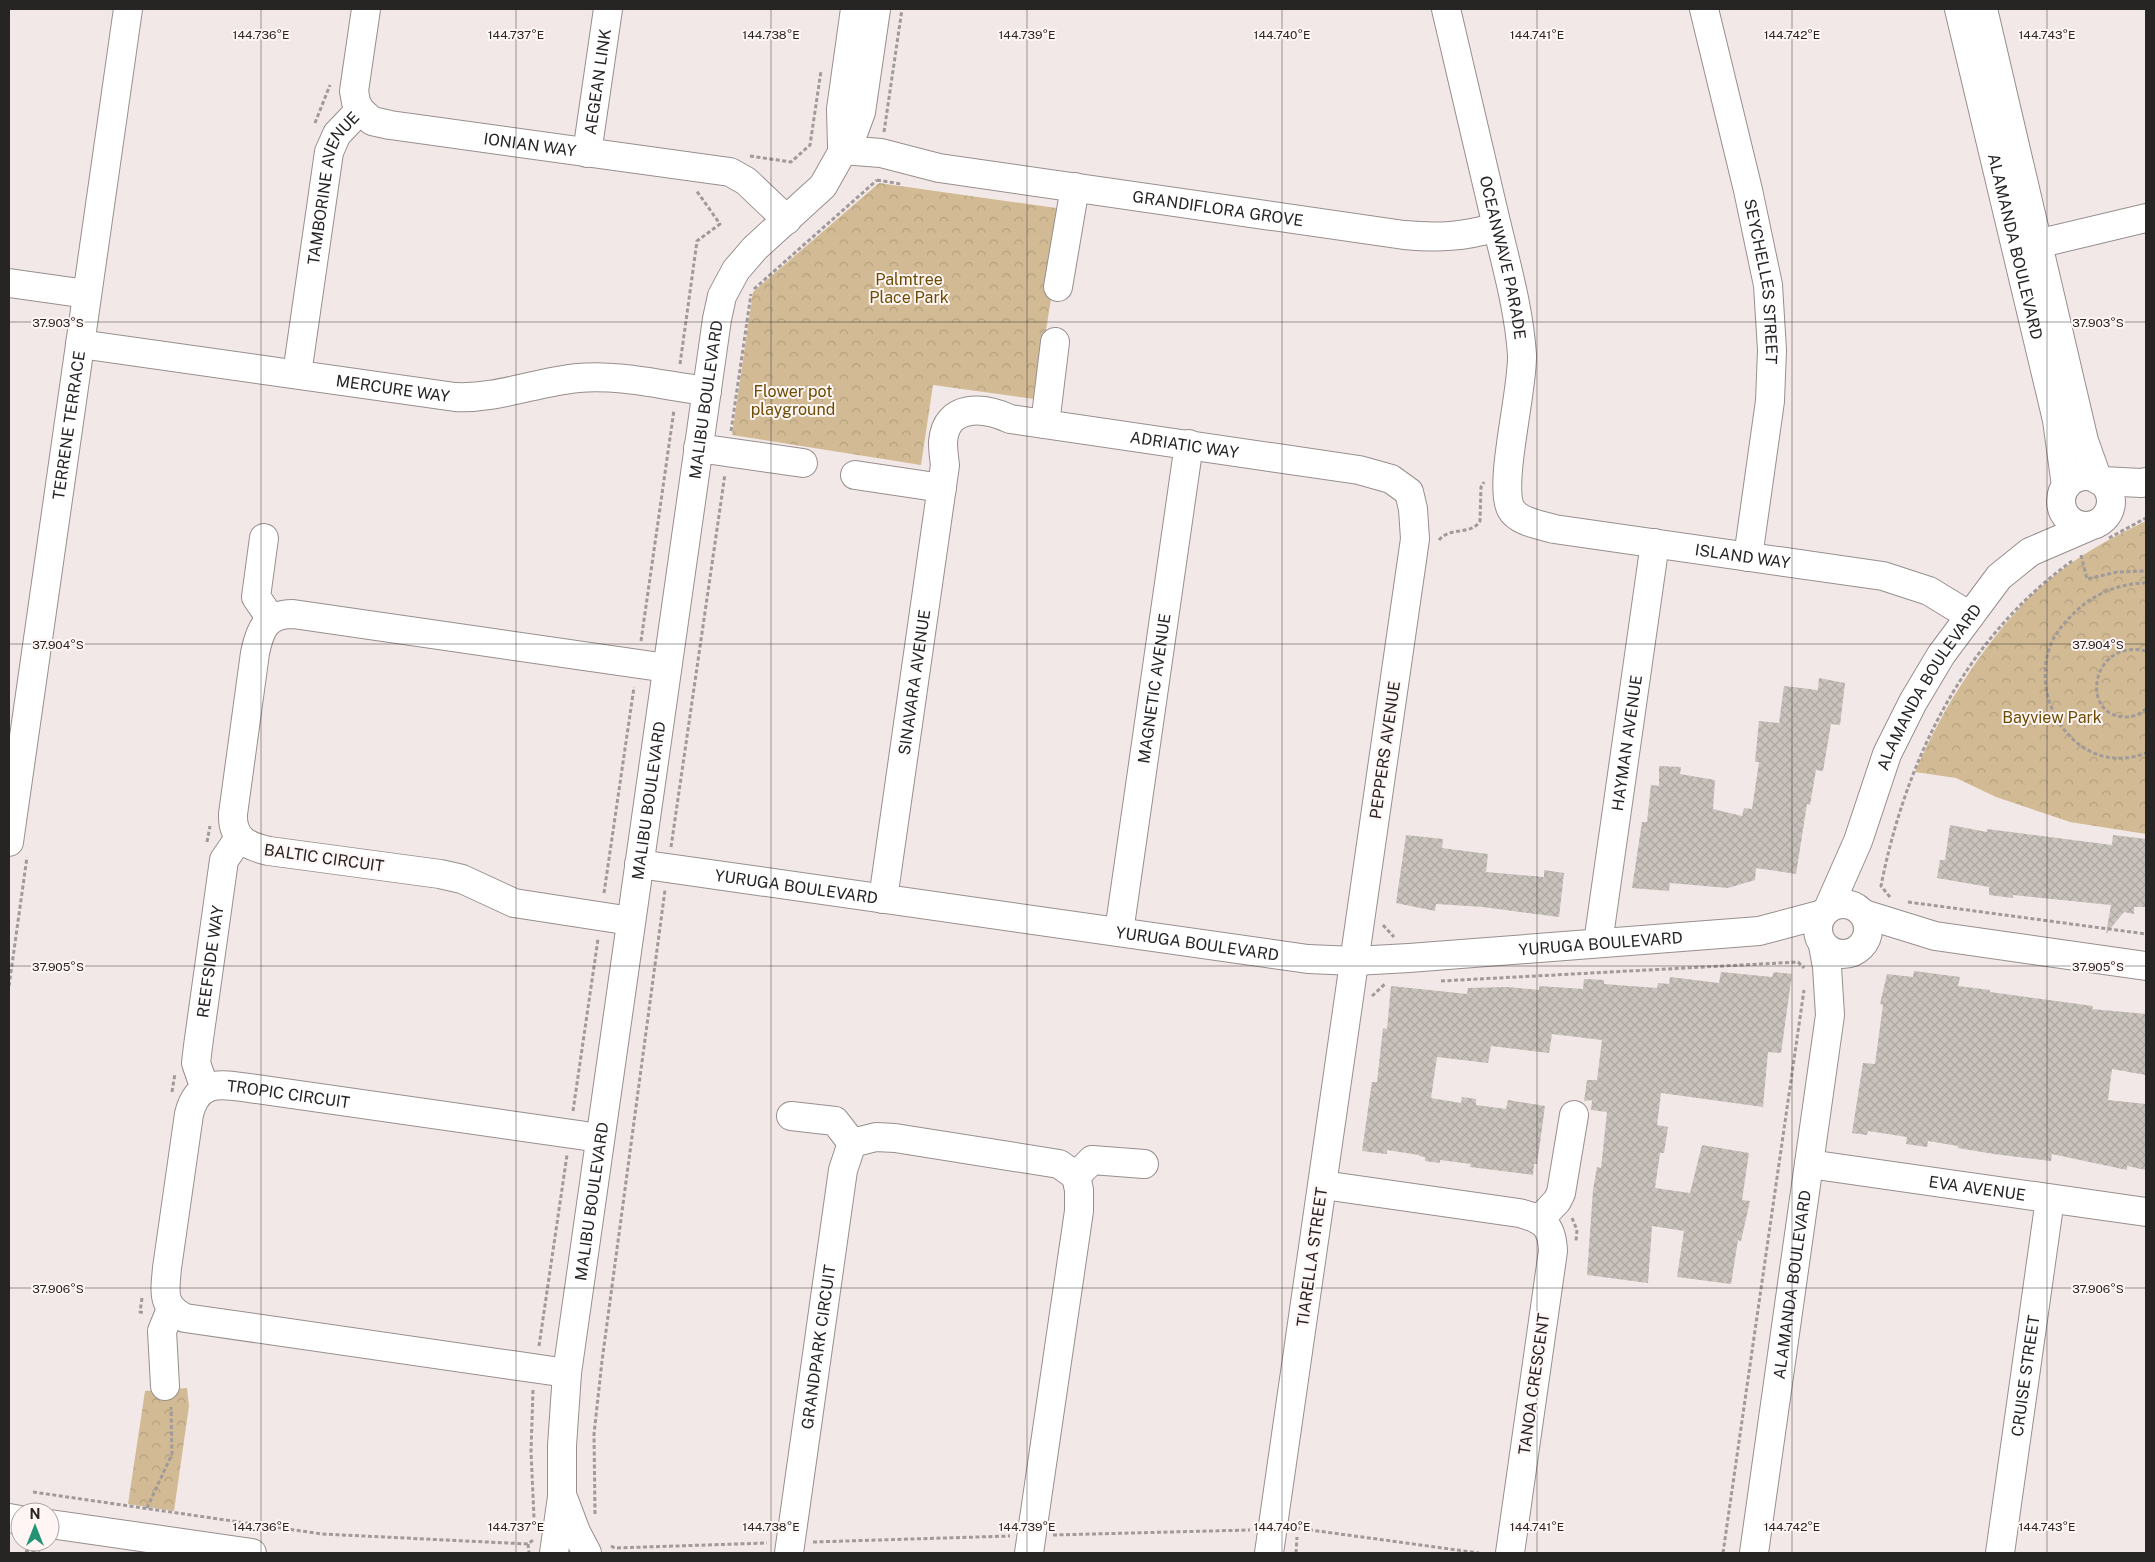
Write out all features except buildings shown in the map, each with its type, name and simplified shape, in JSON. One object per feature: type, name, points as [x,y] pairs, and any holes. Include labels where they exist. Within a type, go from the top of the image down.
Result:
[{"type":"street","name":"TERRENE TERRACE","points":[[9,842],[128,9]]},
{"type":"street","name":"TAMBORINE AVENUE","points":[[297,374],[328,157],[337,134],[360,110],[354,91],[366,9]]},
{"type":"street","name":"AEGEAN LINK","points":[[587,153],[608,9]]},
{"type":"street","name":"MALIBU BOULEVARD","points":[[842,150],[841,109],[856,9]]},
{"type":"street","name":"MALIBU BOULEVARD","points":[[554,1553],[562,1497],[562,1446],[567,1373],[717,319],[725,289],[744,259],[823,186],[854,130],[861,112],[876,9]]},
{"type":"street","name":"OCEANWAVE PARADE","points":[[1446,9],[1517,313],[1522,360],[1519,400],[1506,480],[1511,510]]},
{"type":"street","name":"SEYCHELLES STREET","points":[[1704,9],[1748,190],[1768,285],[1772,350],[1770,401],[1748,556]]},
{"type":"street","name":"ALAMANDA BOULEVARD","points":[[1959,9],[2084,441],[2100,480],[2110,494],[2110,508]]},
{"type":"street","name":"ALAMANDA BOULEVARD","points":[[1826,911],[1858,841],[1877,780],[1898,729],[1928,677],[1970,616],[2000,578],[2030,552],[2052,516],[2063,491],[2057,420],[2027,247],[1982,9]]},
{"type":"street","name":"IONIAN WAY","points":[[360,110],[372,120],[385,124],[587,153],[733,189],[779,227]]},
{"type":"street","name":"GRANDIFLORA GROVE","points":[[842,150],[860,162],[880,160],[898,170],[939,168],[1425,236],[1460,236],[1497,227]]},
{"type":"street","points":[[1058,287],[1075,187]]},
{"type":"street","points":[[2027,247],[2146,218]]},
{"type":"street","points":[[9,283],[87,294]]},
{"type":"street","points":[[1045,424],[1056,342]]},
{"type":"street","name":"MERCURE WAY","points":[[80,344],[466,398],[499,394],[562,380],[593,377],[626,379],[707,391]]},
{"type":"street","name":"ADRIATIC WAY","points":[[962,421],[972,410],[982,410],[995,412],[1010,419],[1359,470],[1391,479],[1403,486],[1415,488]]},
{"type":"street","name":"SINAVARA AVENUE","points":[[883,899],[943,477],[944,434],[962,421]]},
{"type":"street","name":"MAGNETIC AVENUE","points":[[1119,932],[1189,444]]},
{"type":"street","points":[[698,448],[803,464]]},
{"type":"street","points":[[855,475],[943,477]]},
{"type":"street","points":[[2092,540],[2080,526],[2067,519],[2063,512],[2063,491],[2078,478],[2092,477],[2100,480],[2144,483]]},
{"type":"street","name":"ALAMANDA BOULEVARD","points":[[2030,552],[2092,540],[2110,508],[2144,483]]},
{"type":"street","name":"PEPPERS AVENUE","points":[[1355,961],[1426,542],[1413,509],[1415,488]]},
{"type":"street","name":"ISLAND WAY","points":[[1511,510],[1522,518],[1554,530],[1874,575],[1929,591],[1970,616]]},
{"type":"street","points":[[264,538],[256,597],[271,619]]},
{"type":"street","name":"HAYMAN AVENUE","points":[[1598,943],[1655,543]]},
{"type":"street","points":[[239,838],[234,828],[233,814],[255,653],[261,631],[271,619],[285,614],[300,615],[667,668]]},
{"type":"street","name":"BALTIC CIRCUIT","points":[[239,838],[246,844],[269,851],[440,874],[462,880],[514,903],[631,921]]},
{"type":"street","name":"REEFSIDE WAY","points":[[205,1089],[196,1063],[198,1046],[224,860],[239,838]]},
{"type":"street","name":"ALAMANDA BOULEVARD","points":[[1858,841],[1863,913]]},
{"type":"street","name":"YURUGA BOULEVARD","points":[[639,864],[1302,959],[1355,961],[1409,958],[1759,931],[1826,911]]},
{"type":"street","points":[[1935,936],[1887,940],[1844,955],[1828,950],[1822,944],[1818,928],[1826,911],[1842,904],[1849,904],[1863,913],[1935,936],[2146,966]]},
{"type":"street","points":[[1861,948],[1869,930],[1863,913]]},
{"type":"street","name":"YURUGA BOULEVARD","points":[[1759,931],[1822,944]]},
{"type":"street","name":"ALAMANDA BOULEVARD","points":[[1754,1553],[1830,1015],[1827,967],[1822,944]]},
{"type":"street","name":"ALAMANDA BOULEVARD","points":[[1830,1015],[1861,948]]},
{"type":"street","name":"TIARELLA STREET","points":[[1269,1553],[1355,961]]},
{"type":"street","name":"TROPIC CIRCUIT","points":[[164,1386],[167,1268],[189,1114],[195,1098],[205,1089],[219,1085],[242,1086],[600,1138]]},
{"type":"street","points":[[1323,1185],[1518,1213],[1548,1211],[1564,1182],[1574,1115]]},
{"type":"street","points":[[791,1116],[835,1121],[852,1143],[876,1137],[896,1138],[1059,1164],[1076,1176],[1079,1190],[1079,1211],[1029,1553]]},
{"type":"street","name":"GRANDPARK CIRCUIT","points":[[789,1553],[843,1170],[852,1143]]},
{"type":"street","points":[[1076,1176],[1092,1160],[1144,1164]]},
{"type":"street","name":"EVA AVENUE","points":[[1809,1164],[2146,1212]]},
{"type":"street","name":"CRUISE STREET","points":[[2000,1553],[2050,1199]]},
{"type":"street","name":"TANOA CRESCENT","points":[[1510,1553],[1553,1251],[1548,1211]]},
{"type":"street","points":[[167,1320],[185,1318],[567,1373]]},
{"type":"street","name":"MALIBU BOULEVARD","points":[[562,1497],[585,1553]]},
{"type":"street","points":[[60,1526],[146,1545],[252,1553]]},
{"type":"street","points":[[560,1553],[568,1550],[585,1553]]},
{"type":"path","points":[[902,9],[877,180],[906,185]]},
{"type":"path","points":[[312,132],[333,78]]},
{"type":"path","points":[[679,366],[698,241],[720,224],[696,190],[696,179]]},
{"type":"path","points":[[1426,542],[1444,534],[1473,529],[1478,526],[1481,516],[1482,483],[1489,479],[1506,480]]},
{"type":"path","points":[[1893,900],[1881,886],[1893,830],[1914,770],[1948,701],[1980,652],[2009,616],[2045,580],[2081,554],[2092,540],[2146,518]]},
{"type":"path","points":[[2081,554],[2088,579],[2117,572],[2146,571]]},
{"type":"path","points":[[2146,583],[2111,589],[2098,594],[2078,609],[2058,631],[2052,642],[2045,675],[2047,694],[2052,709],[2067,735],[2075,742],[2094,753],[2110,758],[2129,758],[2146,753]]},
{"type":"path","points":[[2146,651],[2135,649],[2117,653],[2104,664],[2097,679],[2097,691],[2102,704],[2114,715],[2136,716],[2146,708]]},
{"type":"path","points":[[207,845],[210,826]]},
{"type":"path","points":[[1903,901],[2146,934]]},
{"type":"path","points":[[1384,919],[1383,925],[1395,937],[1407,934],[1409,958]]},
{"type":"path","points":[[1440,981],[1798,962],[1807,971]]},
{"type":"path","points":[[1722,1553],[1805,981]]},
{"type":"path","points":[[1370,1004],[1372,997],[1390,982]]},
{"type":"path","points":[[171,1098],[175,1069]]},
{"type":"path","points":[[557,1153],[567,1154]]},
{"type":"path","points":[[1548,1211],[1565,1209],[1576,1226],[1576,1243]]},
{"type":"path","points":[[143,1293],[140,1312],[149,1314],[154,1326],[167,1320]]},
{"type":"path","points":[[147,1508],[172,1454],[169,1389],[164,1386]]},
{"type":"path","points":[[523,1388],[533,1390]]},
{"type":"path","points":[[1296,1553],[1298,1519]]},
{"type":"path","points":[[528,1544],[529,1553]]},
{"type":"green space","name":"Palmtree Place Park","points":[[879,183],[1063,209],[1056,268],[1038,380],[1041,400],[933,385],[921,465],[732,435],[753,292]]},
{"type":"green space","name":"Bayview Park","points":[[2146,521],[2146,834],[2070,822],[1996,797],[1956,778],[1915,772],[1934,731],[1955,694],[1992,641],[2024,603],[2055,575],[2080,557]]},
{"type":"green space","points":[[187,1388],[189,1406],[174,1511],[128,1504],[145,1391]]},
{"type":"park label","name":"Flower pot playground","points":[[793,400]]}]
